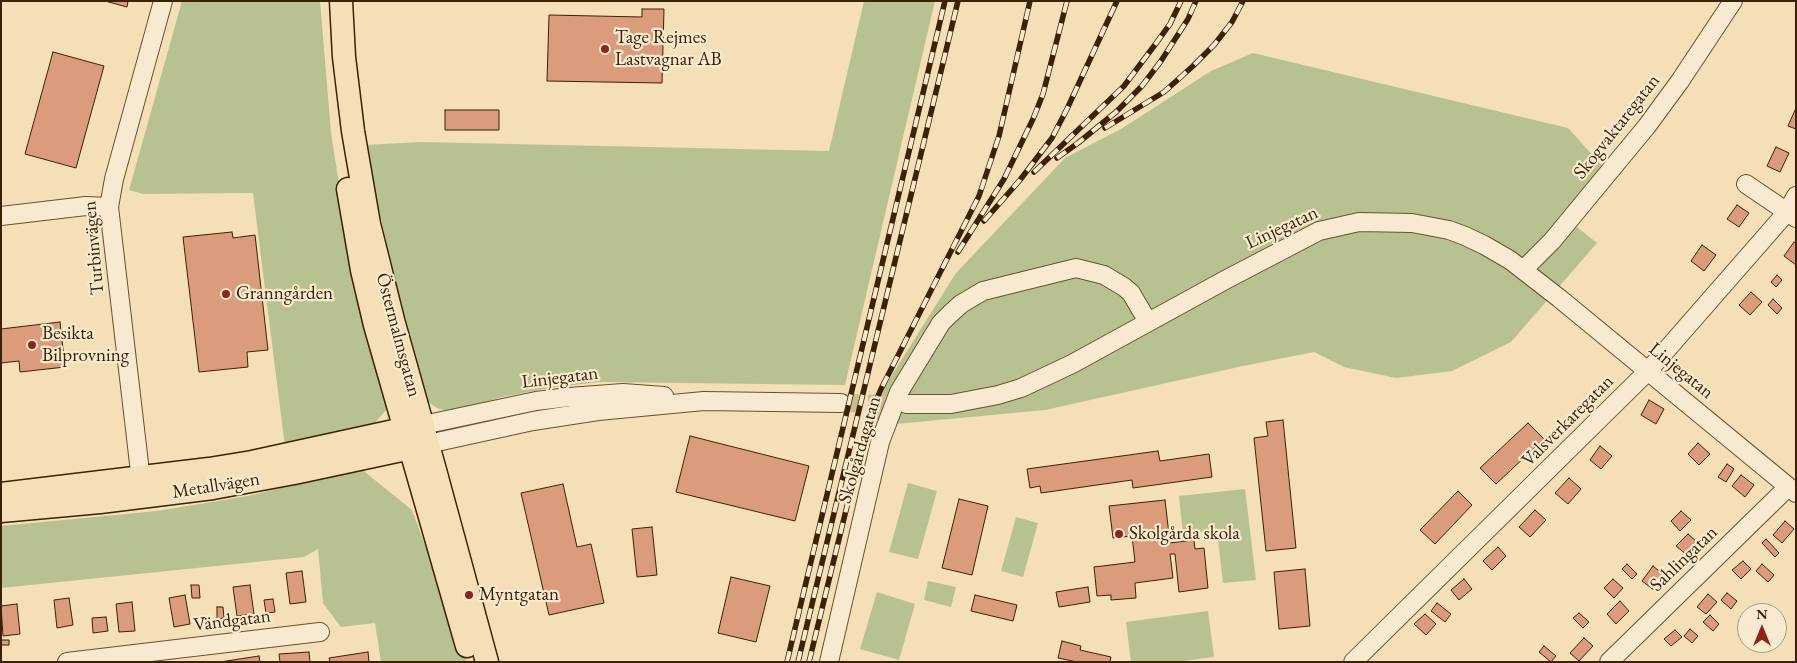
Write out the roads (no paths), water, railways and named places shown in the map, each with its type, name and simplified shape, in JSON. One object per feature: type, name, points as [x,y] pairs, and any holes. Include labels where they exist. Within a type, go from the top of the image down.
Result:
[{"type":"main road","name":"Östermalmsgatan","points":[[331,1],[341,132],[354,229],[375,324],[416,437],[487,662]]},
{"type":"main road","name":"Östermalmsgatan","points":[[341,1],[344,58],[352,131],[364,198],[390,310],[416,437],[472,662]]},
{"type":"main road","name":"Metallvägen","points":[[1,494],[142,488],[256,480],[416,437]]},
{"type":"main road","name":"Metallvägen","points":[[1,511],[142,488]]},
{"type":"street","name":"Turbinvägen","points":[[142,488],[109,206],[114,179],[163,1]]},
{"type":"street","name":"Skogvaktaregatan","points":[[1523,270],[1552,241],[1647,126],[1680,81],[1733,1]]},
{"type":"street","points":[[1746,184],[1791,215]]},
{"type":"street","name":"Valsverkaregatan","points":[[1353,662],[1648,371],[1791,215],[1796,196]]},
{"type":"street","points":[[1,216],[86,206],[109,206]]},
{"type":"street","name":"Linjegatan","points":[[906,404],[951,404],[998,395],[1021,388],[1054,373],[1319,231],[1345,224],[1364,222],[1412,223],[1449,230],[1484,245],[1523,270],[1792,490]]},
{"type":"street","name":"Skolgårdagatan","points":[[829,662],[880,442],[899,392],[942,323],[950,314],[960,304],[984,291],[1076,268],[1104,275],[1132,293],[1148,322]]},
{"type":"street","name":"Linjegatan","points":[[416,437],[496,429],[570,414],[704,401],[841,402]]},
{"type":"street","name":"Sahlingatan","points":[[1609,662],[1792,490]]},
{"type":"street","name":"Vändgatan","points":[[67,662],[149,657],[320,632]]},
{"type":"tunnel","points":[[841,403],[906,404]]},
{"type":"railway","points":[[787,662],[945,1]]},
{"type":"railway","points":[[798,662],[958,1]]},
{"type":"railway","points":[[809,662],[868,420],[881,389],[979,196],[999,136],[1030,1]]},
{"type":"railway","points":[[958,252],[1004,179],[1033,119],[1043,94],[1067,1]]},
{"type":"railway","points":[[984,221],[1020,180],[1052,138],[1117,1]]},
{"type":"railway","points":[[1034,172],[1124,86],[1170,24],[1181,1]]},
{"type":"railway","points":[[1057,158],[1116,112],[1142,86],[1161,61],[1188,19],[1196,1]]},
{"type":"railway","points":[[1105,128],[1164,92],[1193,66],[1214,45],[1232,22],[1243,1]]},
{"type":"place","name":"Tage Rejmes Lastvagnar AB","points":[[605,49]]},
{"type":"place","name":"Granngården","points":[[226,294]]},
{"type":"place","name":"Besikta Bilprovning","points":[[32,345]]},
{"type":"place","name":"Skolgårda skola","points":[[1119,534]]},
{"type":"place","name":"Myntgatan","points":[[469,595]]}]
